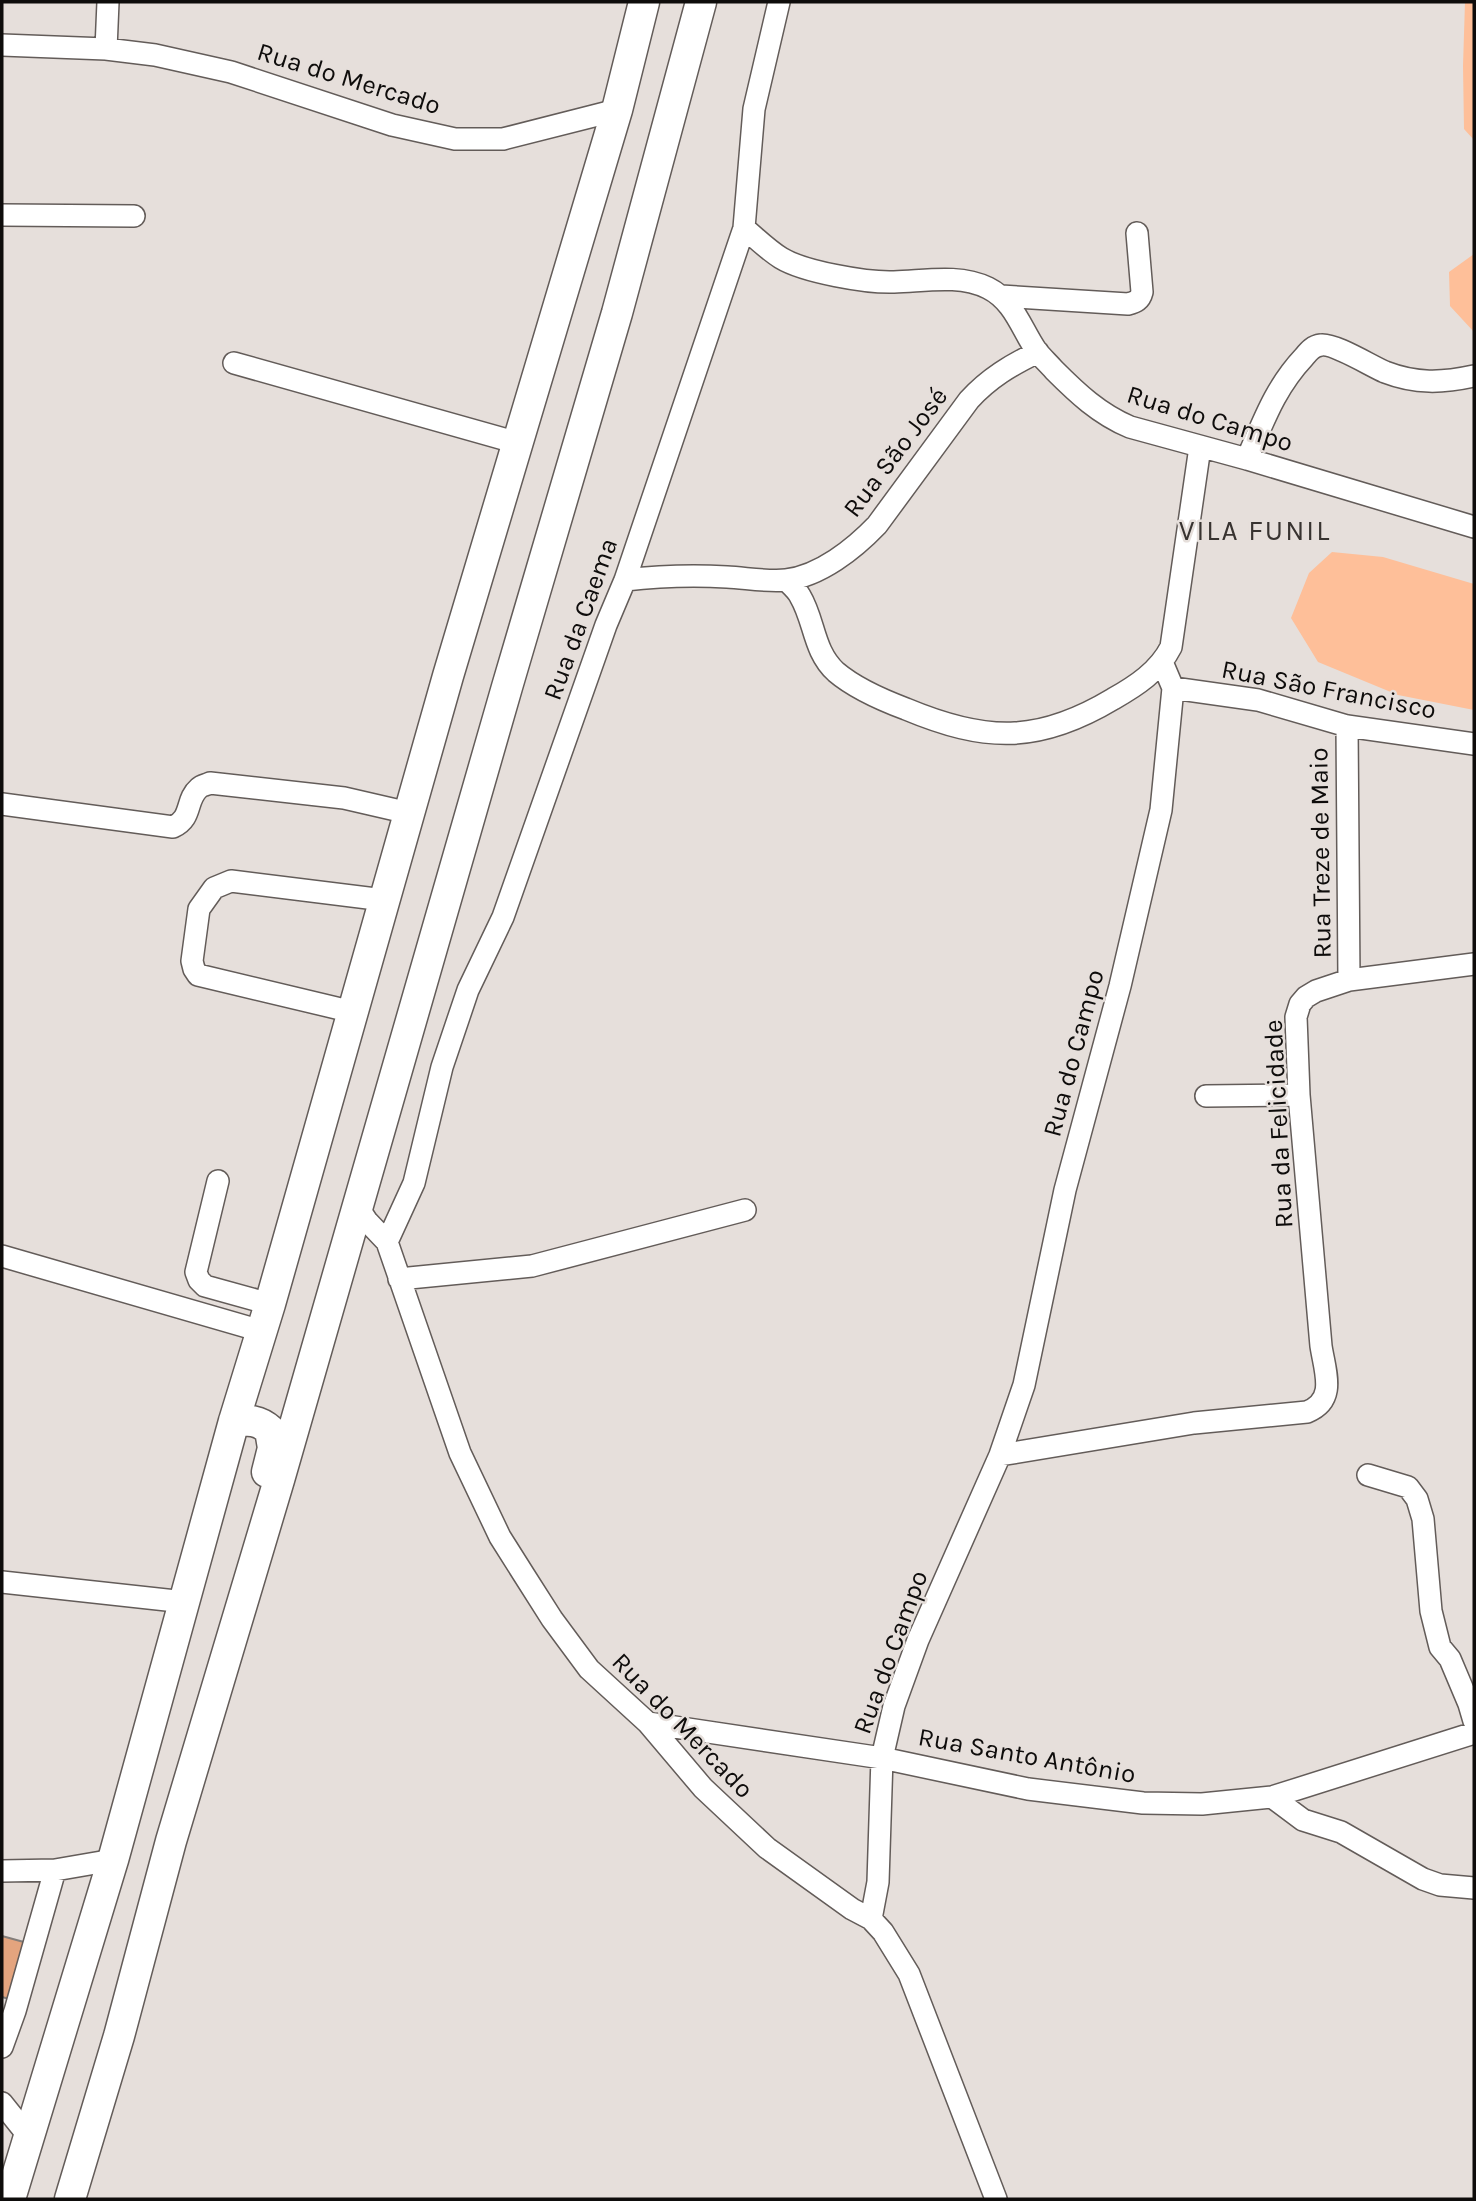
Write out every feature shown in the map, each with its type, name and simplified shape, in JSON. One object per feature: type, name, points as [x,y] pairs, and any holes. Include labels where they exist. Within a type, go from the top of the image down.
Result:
[{"type":"highway","points":[[10,2199],[113,1860],[234,1421],[447,676],[617,110],[644,2]]},
{"type":"highway","points":[[70,2199],[119,2036],[171,1841],[279,1480],[617,313],[701,2]]},
{"type":"highway","points":[[171,1841],[179,1785],[201,1688],[271,1458],[270,1430],[256,1421],[234,1421]]},
{"type":"highway","points":[[25,2199],[30,2138]]},
{"type":"street","points":[[106,49],[108,2]]},
{"type":"street","name":"Rua da Caema","points":[[387,1242],[414,1183],[442,1067],[468,990],[503,917],[606,625],[625,580],[744,228],[754,109],[779,2]]},
{"type":"street","name":"Rua do Mercado","points":[[2,46],[106,49],[155,54],[231,72],[381,121],[455,139],[503,139],[617,110]]},
{"type":"street","points":[[2,215],[134,216]]},
{"type":"street","name":"Rua do Campo","points":[[744,228],[781,258],[795,265],[869,281],[948,279],[972,282],[1001,296],[1038,352],[1074,391],[1113,420],[1130,427],[1474,527]]},
{"type":"street","points":[[1001,296],[1128,304],[1135,302],[1142,292],[1137,233]]},
{"type":"street","points":[[1247,459],[1277,390],[1312,348],[1318,345],[1330,346],[1386,372],[1418,381],[1439,383],[1474,376]]},
{"type":"street","name":"Rua São José","points":[[625,580],[685,575],[786,580],[826,565],[860,542],[877,525],[982,386],[1009,366],[1038,352]]},
{"type":"street","points":[[234,363],[518,443]]},
{"type":"street","points":[[786,580],[801,597],[822,656],[836,671],[879,699],[935,721],[992,734],[1062,723],[1087,715],[1146,677],[1162,662],[1171,647],[1200,447]]},
{"type":"street","name":"Rua do Campo","points":[[871,1919],[878,1882],[882,1758],[894,1706],[918,1640],[1000,1455],[1024,1385],[1065,1190],[1120,986],[1161,810],[1173,688],[1162,662]]},
{"type":"street","name":"Rua São Francisco","points":[[1173,688],[1258,700],[1347,726],[1474,744]]},
{"type":"street","name":"Rua Treze de Maio","points":[[1347,726],[1349,981]]},
{"type":"street","points":[[2,804],[173,827],[184,820],[199,788],[210,783],[344,798],[409,813]]},
{"type":"street","points":[[353,1012],[198,975],[192,961],[199,909],[214,888],[231,881],[384,900]]},
{"type":"street","name":"Rua da Felicidade","points":[[1000,1455],[1194,1423],[1307,1412],[1321,1405],[1326,1396],[1326,1382],[1299,1096],[1296,1017],[1300,1004],[1316,991],[1349,981],[1474,964]]},
{"type":"street","points":[[1206,1096],[1299,1096]]},
{"type":"street","points":[[218,1181],[196,1272],[205,1286],[265,1318]]},
{"type":"street","name":"Rua do Mercado","points":[[357,1206],[387,1242],[460,1453],[500,1537],[552,1619],[589,1670],[648,1723],[703,1788],[767,1848],[852,1909],[871,1919],[883,1932],[909,1975],[996,2199]]},
{"type":"street","points":[[399,1279],[532,1266],[745,1210]]},
{"type":"street","points":[[340,1266],[349,1253],[360,1245],[387,1242]]},
{"type":"street","points":[[2,1256],[265,1318]]},
{"type":"street","points":[[1368,1475],[1408,1487],[1417,1499],[1423,1519],[1431,1611],[1440,1647],[1450,1659],[1474,1721]]},
{"type":"street","points":[[2,1582],[185,1602]]},
{"type":"street","name":"Rua Santo Antônio","points":[[648,1723],[882,1758],[1028,1789],[1143,1803],[1202,1804],[1272,1797],[1474,1733]]},
{"type":"street","points":[[1272,1797],[1304,1820],[1341,1832],[1423,1880],[1440,1885],[1474,1888]]},
{"type":"street","points":[[2,1871],[55,1870],[113,1860]]},
{"type":"street","points":[[2,2048],[55,1870]]},
{"type":"street","points":[[2,2104],[30,2138]]},
{"type":"shaded area","points":[[1465,2],[1474,2],[1474,140],[1464,129]]},
{"type":"shaded area","points":[[1474,254],[1474,332],[1450,306],[1449,272]]},
{"type":"shaded area","points":[[1332,552],[1383,557],[1474,584],[1474,710],[1398,695],[1318,662],[1291,618],[1309,573]]},
{"type":"building","points":[[2,1936],[31,1944],[16,2001],[2,1997]]},
{"type":"district","name":"VILA FUNIL","points":[[1255,530]]}]
